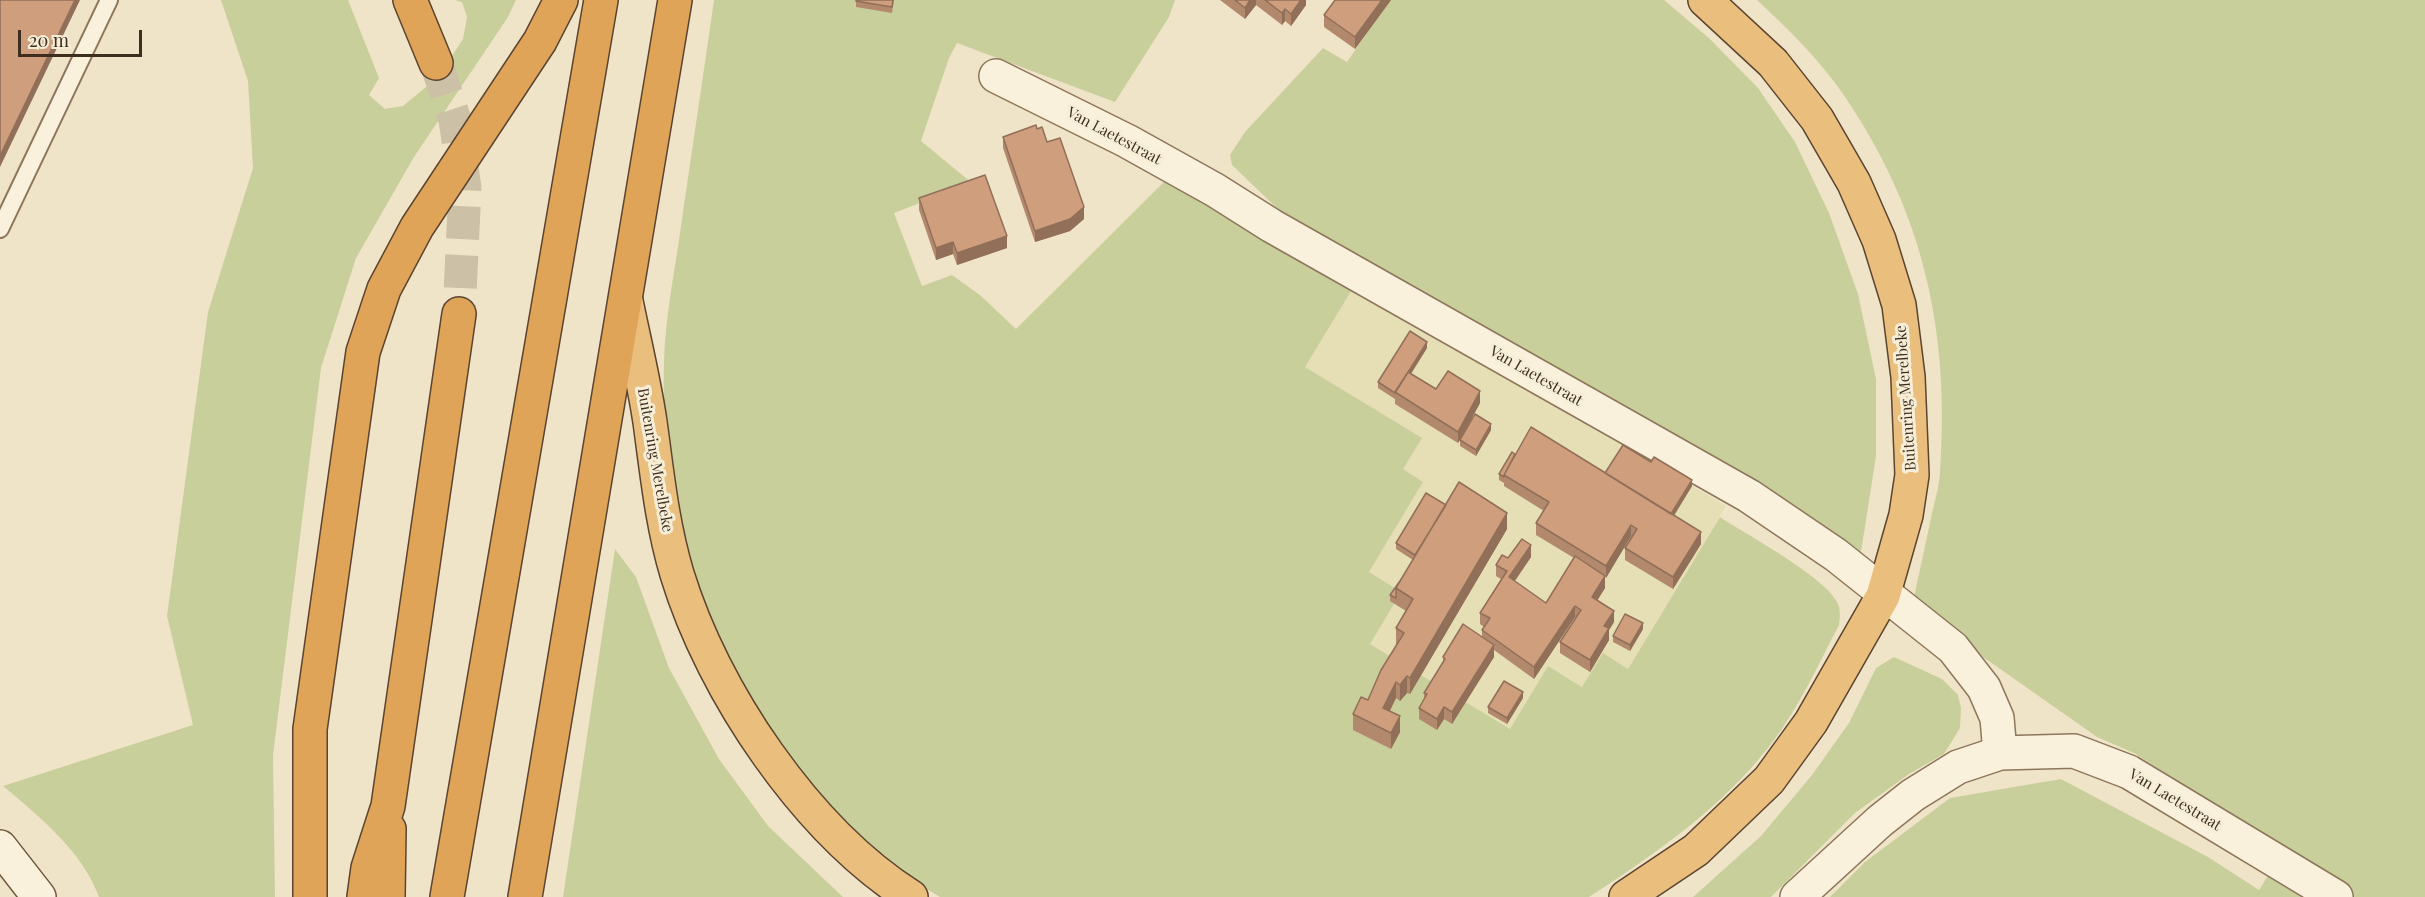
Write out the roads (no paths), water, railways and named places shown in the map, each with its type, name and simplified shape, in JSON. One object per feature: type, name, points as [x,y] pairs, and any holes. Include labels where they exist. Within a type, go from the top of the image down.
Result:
[{"type":"highway","points":[[410,0],[436,63]]},
{"type":"highway","points":[[310,897],[310,729],[363,352],[384,289],[417,227],[540,41],[561,0]]},
{"type":"highway","points":[[447,897],[601,0]]},
{"type":"highway","points":[[525,897],[675,0]]},
{"type":"highway","name":"Buitenring Merelbeke","points":[[1626,897],[1695,850],[1769,780],[1810,722],[1883,596],[1906,515],[1912,475],[1908,377],[1899,305],[1879,240],[1854,183],[1817,119],[1773,63],[1705,0]]},
{"type":"highway","name":"Buitenring Merelbeke","points":[[626,301],[650,421],[658,492],[677,574],[702,643],[737,707],[782,774],[839,838],[911,897]]},
{"type":"highway","points":[[388,897],[388,806],[459,314]]},
{"type":"highway","points":[[364,897],[368,868],[388,806]]},
{"type":"street","name":"Van Laetestraat","points":[[996,76],[1127,141],[1215,190],[1272,226],[1749,496],[1836,555],[1883,596],[1953,648],[1984,688],[1997,718],[2000,753]]},
{"type":"street","name":"Van Laetestraat","points":[[1797,897],[1913,795],[1958,767],[2000,753],[2073,751],[2129,772],[2336,897]]},
{"type":"street","points":[[0,847],[39,897]]},
{"type":"lane","points":[[0,229],[108,0]]},
{"type":"tunnel","points":[[436,63],[455,120],[465,188],[459,314]]}]
